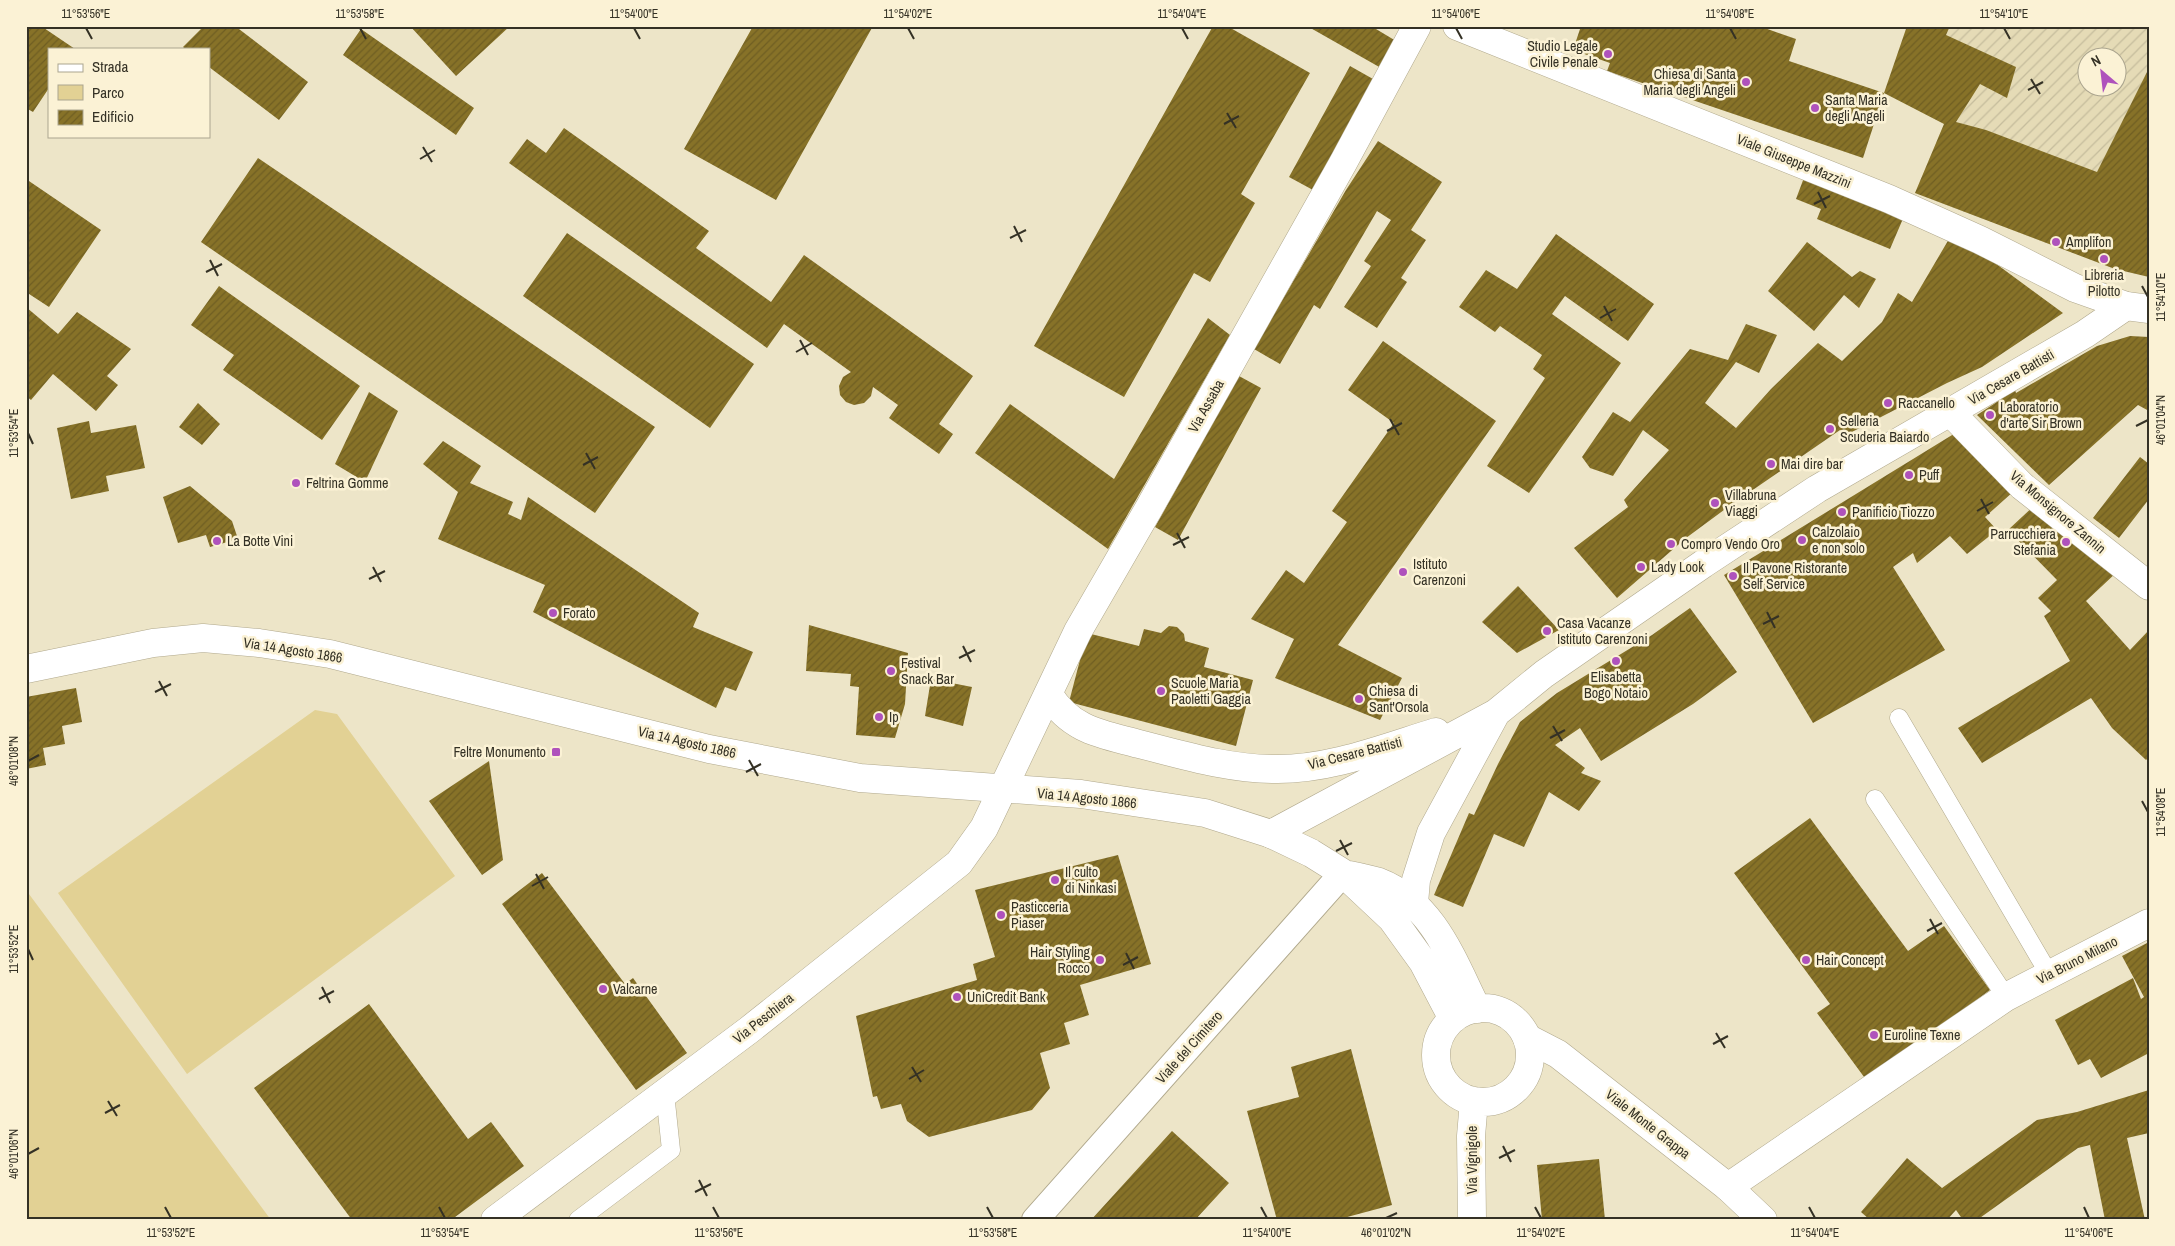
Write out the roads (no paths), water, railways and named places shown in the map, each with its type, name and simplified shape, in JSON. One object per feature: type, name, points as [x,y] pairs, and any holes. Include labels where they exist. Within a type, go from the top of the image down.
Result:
[{"type":"street","name":"Via Assaba","points":[[1002,790],[1078,631],[1343,163],[1417,26]]},
{"type":"street","name":"Viale Giuseppe Mazzini","points":[[1457,26],[1889,198],[1980,240],[2075,288],[2137,307]]},
{"type":"street","name":"Via Cesare Battisti","points":[[1271,834],[1496,713],[1544,674],[1703,564],[1817,489],[2085,334],[2137,307]]},
{"type":"street","name":"Via Monsignore Zannin","points":[[1950,412],[2022,486],[2149,586]]},
{"type":"street","name":"Via 14 Agosto 1866","points":[[26,669],[153,643],[202,638],[258,642],[330,654],[709,749],[860,778],[1002,790],[1081,794],[1205,814],[1271,834],[1311,853],[1343,873],[1392,919],[1423,962],[1465,1014]]},
{"type":"street","name":"Via Cesare Battisti","points":[[1049,695],[1057,707],[1087,730],[1213,763],[1274,770],[1323,764],[1360,755],[1496,713]]},
{"type":"street","name":"Via Cesare Battisti","points":[[1414,903],[1416,880],[1431,833],[1496,713]]},
{"type":"street","name":"Via Peschiera","points":[[495,1220],[749,1030],[959,863],[984,828],[1002,790]]},
{"type":"street","name":"Via 14 Agosto 1866","points":[[1343,873],[1379,882],[1414,903],[1441,936],[1465,1014]]},
{"type":"street","name":"Viale del Cimitero","points":[[1035,1220],[1343,873]]},
{"type":"street","name":"Via Bruno Milano","points":[[1728,1187],[2006,997],[2149,923]]},
{"type":"street","points":[[1489,1008],[1501,1012],[1512,1018],[1521,1027],[1526,1038],[1530,1052],[1528,1066],[1523,1079],[1514,1090],[1502,1097],[1488,1102],[1474,1101],[1460,1096],[1448,1086],[1440,1074],[1436,1060],[1437,1044],[1442,1030],[1465,1014],[1489,1008]]},
{"type":"street","name":"Viale Monte Grappa","points":[[1526,1038],[1558,1054],[1728,1187],[1764,1220]]},
{"type":"street","name":"Via Vignigole","points":[[1472,1220],[1471,1136],[1474,1101]]},
{"type":"lane","points":[[1899,718],[2049,974]]},
{"type":"lane","points":[[1875,799],[2006,997]]},
{"type":"lane","points":[[578,1220],[671,1150],[665,1093]]},
{"type":"place","name":"Studio Legale Civile Penale","points":[[1608,54]]},
{"type":"place","name":"Chiesa di Santa Maria degli Angeli","points":[[1746,82]]},
{"type":"place","name":"Santa Maria degli Angeli","points":[[1815,108]]},
{"type":"place","name":"Amplifon","points":[[2056,242]]},
{"type":"place","name":"Libreria Pilotto","points":[[2104,259]]},
{"type":"place","name":"Raccanello","points":[[1888,403]]},
{"type":"place","name":"Laboratorio d'arte Sir Brown","points":[[1990,415]]},
{"type":"place","name":"Selleria Scuderia Baiardo","points":[[1830,429]]},
{"type":"place","name":"Mai dire bar","points":[[1771,464]]},
{"type":"place","name":"Puff","points":[[1909,475]]},
{"type":"place","name":"Feltrina Gomme","points":[[296,483]]},
{"type":"place","name":"Villabruna Viaggi","points":[[1715,503]]},
{"type":"place","name":"Panificio Tiozzo","points":[[1842,512]]},
{"type":"place","name":"Calzolaio e non solo","points":[[1802,540]]},
{"type":"place","name":"La Botte Vini","points":[[217,541]]},
{"type":"place","name":"Parrucchiera Stefania","points":[[2066,542]]},
{"type":"place","name":"Compro Vendo Oro","points":[[1671,544]]},
{"type":"place","name":"Lady Look","points":[[1641,567]]},
{"type":"place","name":"Istituto Carenzoni","points":[[1403,572]]},
{"type":"place","name":"Il Pavone Ristorante Self Service","points":[[1733,576]]},
{"type":"place","name":"Forato","points":[[553,613]]},
{"type":"place","name":"Casa Vacanze Istituto Carenzoni","points":[[1547,631]]},
{"type":"place","name":"Elisabetta Bogo Notaio","points":[[1616,661]]},
{"type":"place","name":"Festival Snack Bar","points":[[891,671]]},
{"type":"place","name":"Scuole Maria Paoletti Gaggia","points":[[1161,691]]},
{"type":"place","name":"Chiesa di Sant'Orsola","points":[[1359,699]]},
{"type":"place","name":"Ip","points":[[879,717]]},
{"type":"place","name":"Feltre Monumento","points":[[556,752]]},
{"type":"place","name":"Il culto di Ninkasi","points":[[1055,880]]},
{"type":"place","name":"Pasticceria Piaser","points":[[1001,915]]},
{"type":"place","name":"Hair Styling Rocco","points":[[1100,960]]},
{"type":"place","name":"Hair Concept","points":[[1806,960]]},
{"type":"place","name":"Valcarne","points":[[603,989]]},
{"type":"place","name":"UniCredit Bank","points":[[957,997]]},
{"type":"place","name":"Euroline Texne","points":[[1874,1035]]}]
